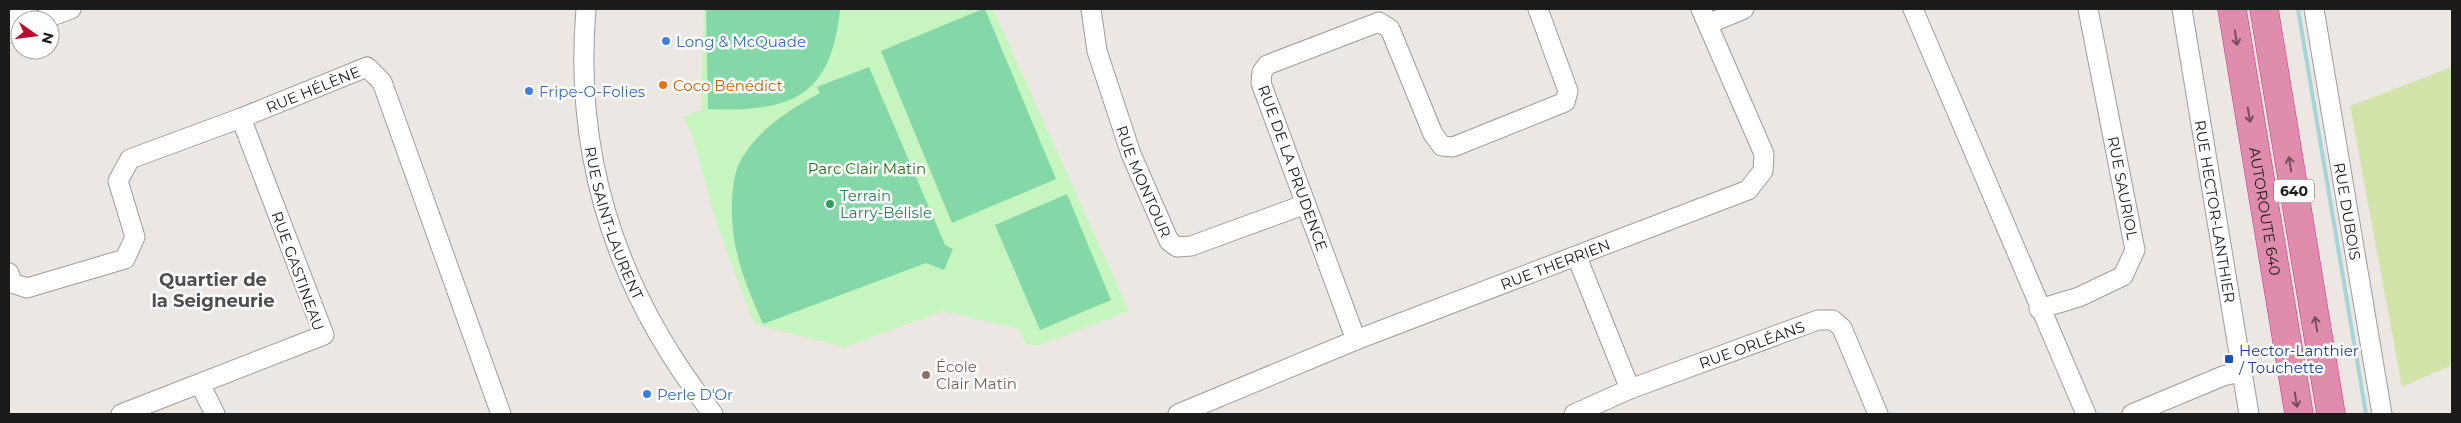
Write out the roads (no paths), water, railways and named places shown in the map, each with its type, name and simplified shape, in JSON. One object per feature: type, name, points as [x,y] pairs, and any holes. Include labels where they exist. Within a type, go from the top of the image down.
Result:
[{"type":"highway","name":"AUTOROUTE 640","points":[[2232,9],[2299,414]]},
{"type":"highway","name":"640","points":[[2264,9],[2330,414]]},
{"type":"street","points":[[9,16],[27,9]]},
{"type":"street","name":"RUE SAINT-LAURENT","points":[[586,9],[583,60],[585,109],[594,168],[609,228],[630,280],[657,334],[677,366],[713,414]]},
{"type":"street","name":"RUE MONTOUR","points":[[1091,9],[1097,51],[1131,154],[1169,241],[1177,247],[1191,246],[1306,204]]},
{"type":"street","name":"RUE DE LA PRUDENCE","points":[[1356,340],[1261,83],[1262,72],[1267,65],[1379,22],[1390,29],[1434,134],[1442,146],[1453,147],[1565,102],[1568,91],[1538,9]]},
{"type":"street","points":[[1705,17],[1744,9]]},
{"type":"street","points":[[1913,9],[2039,310],[2086,414]]},
{"type":"street","name":"RUE SAURIOL","points":[[2039,310],[2079,297],[2123,276],[2135,250],[2088,9]]},
{"type":"street","name":"RUE HECTOR-LANTHIER","points":[[2182,9],[2250,414]]},
{"type":"street","name":"RUE DUBOIS","points":[[2314,9],[2382,414]]},
{"type":"street","name":"RUE THERRIEN","points":[[1178,414],[1202,410],[1356,340],[1748,190],[1763,171],[1764,154],[1705,17]]},
{"type":"street","name":"RUE HÉLÈNE","points":[[9,273],[12,283],[27,288],[125,259],[135,237],[118,181],[130,159],[241,118],[367,67],[382,82],[498,413]]},
{"type":"street","name":"RUE GASTINEAU","points":[[121,414],[324,335],[241,118]]},
{"type":"street","points":[[1578,256],[1630,389]]},
{"type":"street","name":"RUE ORLÉANS","points":[[1574,414],[1630,389],[1818,320],[1833,320],[1842,328],[1878,414]]},
{"type":"street","points":[[2132,414],[2223,376],[2243,371]]},
{"type":"street","points":[[200,384],[215,414]]},
{"type":"waterway","points":[[2298,9],[2366,414]]},
{"type":"place","name":"Long & McQuade","points":[[666,41]]},
{"type":"place","name":"Coco Bénédict","points":[[663,85]]},
{"type":"place","name":"Fripe-O-Folies","points":[[529,91]]},
{"type":"place","name":"Terrain Larry-Bélisle","points":[[830,204]]},
{"type":"place","name":"Hector-Lanthier / Touchette","points":[[2229,359]]},
{"type":"place","name":"École Clair Matin","points":[[926,375]]},
{"type":"place","name":"Perle D'Or","points":[[647,394]]},
{"type":"district","name":"Quartier de la Seigneurie","points":[[213,290]]},
{"type":"park label","name":"Parc Clair Matin","points":[[867,168]]}]
